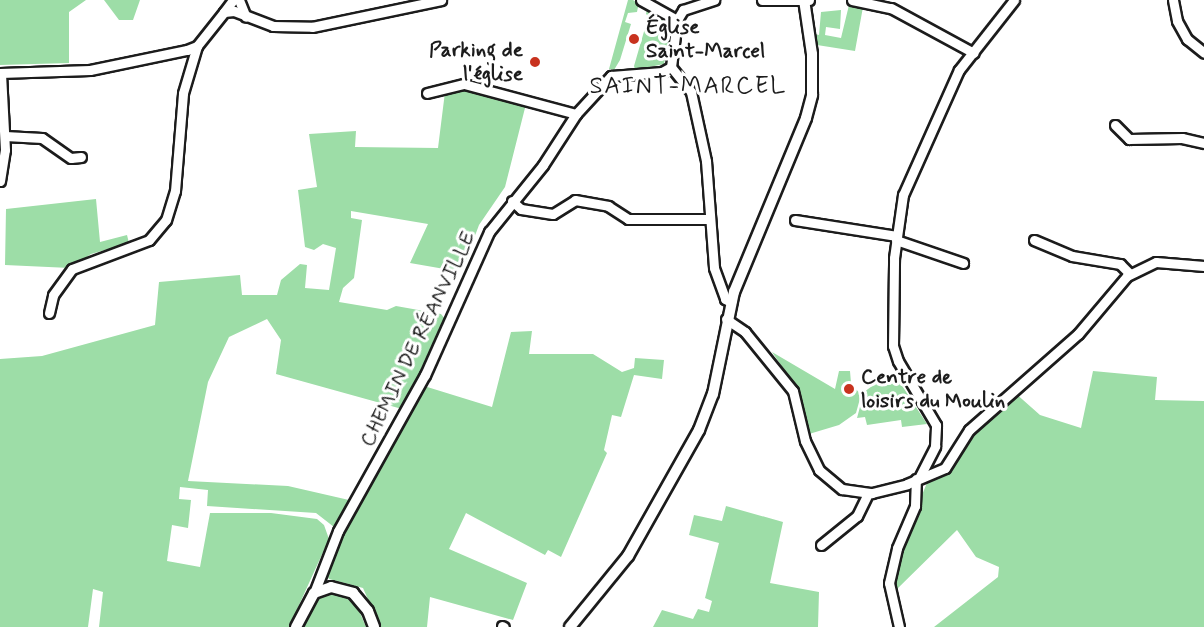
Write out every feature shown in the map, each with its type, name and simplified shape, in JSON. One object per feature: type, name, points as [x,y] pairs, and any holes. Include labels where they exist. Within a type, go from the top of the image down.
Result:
[{"type":"street","points":[[49,313],[53,295],[72,269],[149,240],[166,220],[175,189],[183,93],[197,46],[232,0]]},
{"type":"street","points":[[239,0],[246,17]]},
{"type":"street","points":[[224,12],[234,11],[273,26],[312,27],[441,0]]},
{"type":"street","points":[[641,0],[677,20]]},
{"type":"street","points":[[714,0],[691,5],[677,20],[671,67],[691,92],[706,161],[714,268],[724,299],[731,302]]},
{"type":"street","points":[[570,627],[628,556],[699,430],[713,394],[731,302],[812,95],[812,54],[806,1],[762,0]]},
{"type":"street","points":[[852,0],[891,8],[974,53]]},
{"type":"street","points":[[899,627],[889,583],[897,548],[915,506],[917,478],[935,446],[936,425],[898,361],[893,346],[897,238],[910,174],[959,70],[1014,0]]},
{"type":"street","points":[[1173,0],[1177,21],[1184,34],[1204,53]]},
{"type":"street","points":[[0,181],[5,136],[1,73],[90,70],[197,46]]},
{"type":"street","name":"CHEMIN DE RÉANVILLE","points":[[314,594],[338,531],[425,375],[489,232],[563,137],[576,114],[610,76],[662,72],[671,67]]},
{"type":"street","points":[[427,93],[464,84],[576,114]]},
{"type":"street","points":[[1115,125],[1129,139],[1182,138],[1204,143]]},
{"type":"street","points":[[5,136],[42,138],[71,158],[81,157]]},
{"type":"street","points":[[513,201],[521,209],[553,214],[575,201],[608,206],[628,219],[710,219]]},
{"type":"street","points":[[795,220],[897,238],[963,263]]},
{"type":"street","points":[[1034,240],[1072,256],[1120,264],[1130,274]]},
{"type":"street","points":[[726,319],[745,332],[793,391],[805,441],[819,470],[842,489],[868,493],[887,491],[945,468],[969,430],[1078,334],[1130,274],[1156,262],[1204,266]]},
{"type":"street","points":[[821,545],[857,516],[868,493]]},
{"type":"street","points":[[296,627],[314,594],[331,587],[352,593],[368,611],[374,627]]},
{"type":"green space","points":[[0,0],[86,0],[69,12],[69,63],[0,65]]},
{"type":"green space","points":[[104,0],[140,0],[133,20],[119,20]]},
{"type":"green space","points":[[628,0],[633,0],[668,21],[671,27],[664,64],[635,70],[634,66],[645,28],[650,29],[653,20],[646,14],[647,9],[638,7],[637,12],[628,13],[625,22],[631,24],[620,60],[614,70],[609,69]]},
{"type":"green space","points":[[849,5],[863,7],[855,51],[817,45],[815,34],[819,35],[821,12],[841,10],[840,29],[826,27],[825,35],[841,38]]},
{"type":"green space","points":[[465,89],[526,104],[505,187],[479,225],[464,265],[458,264],[456,271],[410,263],[428,224],[351,211],[351,218],[362,220],[354,278],[343,288],[339,302],[387,310],[396,306],[441,314],[445,319],[402,409],[276,374],[281,340],[267,319],[229,337],[208,382],[188,481],[288,486],[349,500],[334,527],[316,513],[207,506],[208,490],[180,487],[179,499],[191,500],[188,528],[172,525],[167,561],[200,567],[210,513],[271,513],[317,519],[324,525],[329,539],[289,627],[99,627],[103,592],[93,589],[88,627],[0,627],[0,359],[42,356],[155,325],[159,282],[240,275],[242,295],[277,295],[281,280],[300,264],[307,265],[305,288],[329,290],[336,248],[323,244],[314,250],[305,247],[298,190],[317,187],[309,134],[356,131],[355,147],[438,148],[445,92]]},
{"type":"green space","points":[[96,199],[100,242],[127,235],[129,243],[91,254],[70,268],[5,265],[6,209]]},
{"type":"green space","points":[[532,331],[529,354],[593,354],[622,372],[634,368],[635,358],[664,360],[662,379],[634,375],[621,417],[612,415],[604,450],[607,453],[561,557],[548,550],[545,555],[466,513],[449,549],[527,583],[513,620],[430,597],[427,627],[380,627],[363,588],[329,579],[324,571],[350,516],[395,443],[424,386],[492,407],[511,332]]},
{"type":"green space","points":[[772,352],[835,389],[839,371],[850,371],[851,383],[861,395],[856,413],[839,425],[809,434],[800,393]]},
{"type":"green space","points":[[1093,371],[1157,377],[1155,400],[1204,401],[1204,627],[934,627],[998,577],[999,567],[976,557],[957,530],[895,591],[900,548],[929,478],[942,474],[954,464],[972,434],[1014,392],[1040,415],[1081,428]]},
{"type":"green space","points":[[897,378],[927,424],[902,427],[901,420],[867,425],[865,417],[857,418],[864,392],[879,381],[891,382]]},
{"type":"green space","points":[[726,506],[783,522],[770,583],[819,592],[818,627],[653,627],[662,610],[693,619],[698,609],[709,612],[712,601],[705,598],[719,543],[689,535],[694,515],[722,521]]},
{"type":"green space","points":[[335,592],[355,601],[366,627],[302,627],[318,596]]},
{"type":"place","name":"Église Saint-Marcel","points":[[634,39]]},
{"type":"place","name":"Parking de l'église","points":[[535,62]]},
{"type":"place","name":"Centre de loisirs du Moulin","points":[[849,389]]},
{"type":"district","name":"SAINT-MARCEL","points":[[688,87]]}]
